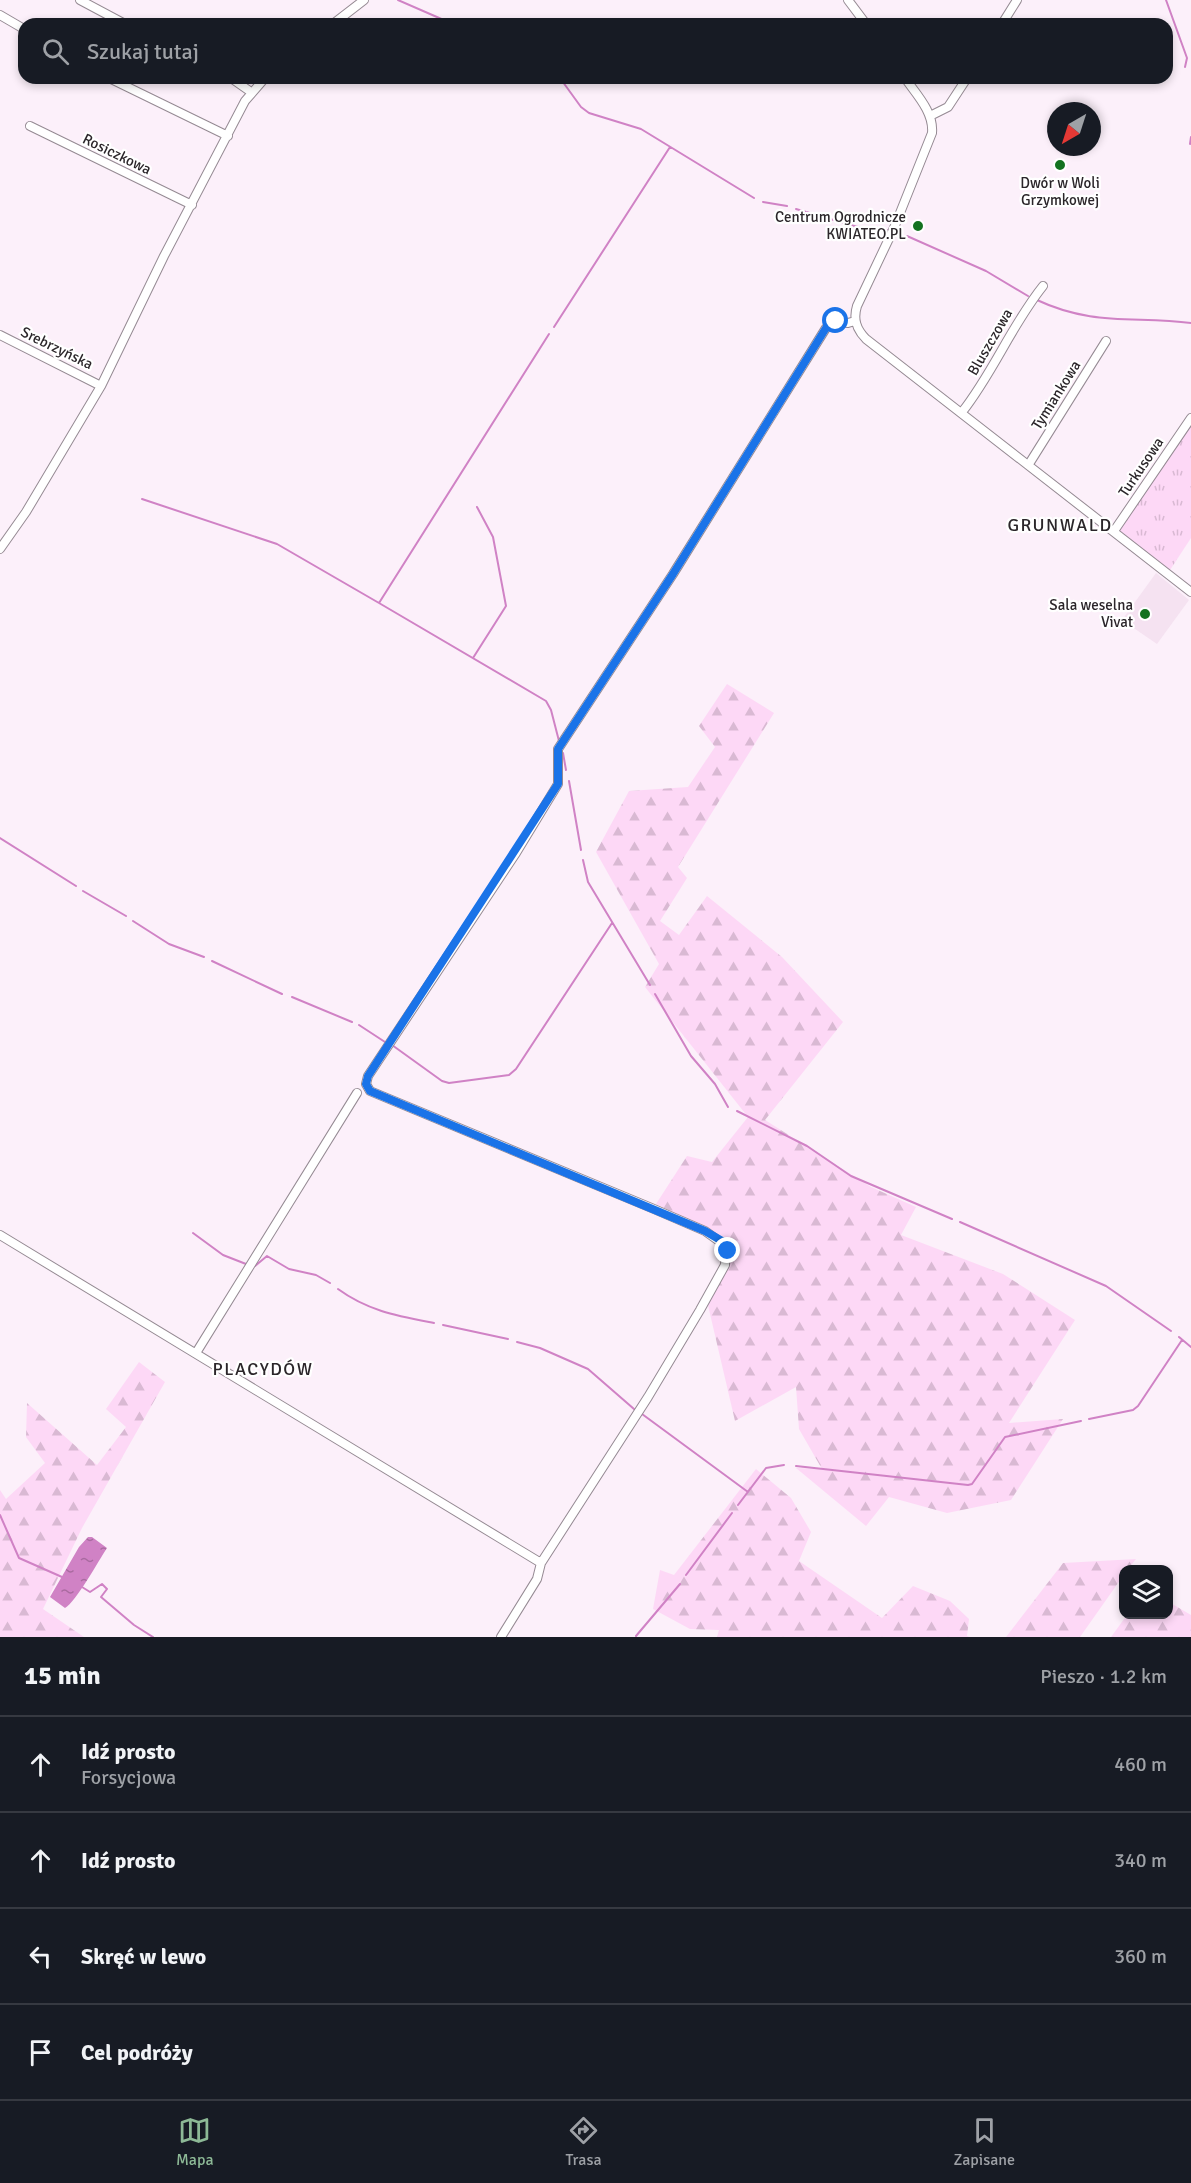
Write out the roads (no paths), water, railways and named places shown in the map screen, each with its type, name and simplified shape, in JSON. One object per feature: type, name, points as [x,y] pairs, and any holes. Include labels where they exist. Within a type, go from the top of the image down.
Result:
[{"type":"street","points":[[80,0],[114,18]]},
{"type":"street","points":[[341,18],[364,0]]},
{"type":"street","points":[[848,0],[862,18]]},
{"type":"street","points":[[1006,18],[1017,0]]},
{"type":"street","points":[[0,15],[18,26]]},
{"type":"street","points":[[121,84],[228,136]]},
{"type":"street","points":[[240,84],[251,92]]},
{"type":"street","points":[[0,549],[26,512],[101,386],[159,265],[251,92],[259,84]]},
{"type":"street","points":[[909,84],[930,116],[931,136],[894,228],[858,303],[855,321],[866,339],[1191,592]]},
{"type":"street","points":[[930,116],[948,107],[963,84]]},
{"type":"street","name":"Rosiczkowa","points":[[30,126],[192,205]]},
{"type":"street","name":"Bluszczowa","points":[[962,412],[991,371],[1028,304],[1043,286]]},
{"type":"street","points":[[501,1637],[537,1579],[541,1563],[648,1397],[694,1320],[725,1265],[726,1246],[705,1231],[370,1091],[366,1084],[368,1076],[558,784],[560,771],[556,757],[567,735],[673,574],[826,328],[836,321],[848,323],[855,321]]},
{"type":"street","name":"Srebrzyńska","points":[[0,335],[101,386]]},
{"type":"street","name":"Tymiankowa","points":[[1029,464],[1106,341]]},
{"type":"street","name":"Turkusowa","points":[[1114,531],[1191,418]]},
{"type":"street","points":[[196,1353],[357,1093]]},
{"type":"street","points":[[0,1235],[541,1563]]},
{"type":"water","points":[[88,1537],[92,1537],[107,1548],[81,1590],[65,1608],[50,1597],[79,1547]]},
{"type":"waterway","points":[[398,0],[439,18]]},
{"type":"waterway","points":[[1166,0],[1173,18]]},
{"type":"waterway","points":[[1173,19],[1187,58],[1185,67]]},
{"type":"waterway","points":[[564,84],[581,107],[589,113],[641,129],[754,198]]},
{"type":"waterway","points":[[1190,144],[1191,137]]},
{"type":"waterway","points":[[554,327],[670,147]]},
{"type":"waterway","points":[[763,202],[787,206]]},
{"type":"waterway","points":[[796,209],[858,227],[887,230]]},
{"type":"waterway","points":[[907,236],[986,271],[1028,296]]},
{"type":"waterway","points":[[1037,300],[1076,314],[1095,317],[1191,323]]},
{"type":"waterway","points":[[142,499],[277,544],[379,603],[549,334]]},
{"type":"waterway","points":[[473,658],[506,606],[493,537],[477,507]]},
{"type":"waterway","points":[[379,603],[546,701],[551,710],[559,741]]},
{"type":"waterway","points":[[563,753],[566,770]]},
{"type":"waterway","points":[[569,781],[581,850]]},
{"type":"waterway","points":[[0,838],[76,886]]},
{"type":"waterway","points":[[583,860],[588,882],[650,985]]},
{"type":"waterway","points":[[83,891],[126,916]]},
{"type":"waterway","points":[[133,921],[169,944],[204,957]]},
{"type":"waterway","points":[[392,1045],[442,1081],[449,1083],[509,1075],[516,1069],[612,923]]},
{"type":"waterway","points":[[212,961],[282,994]]},
{"type":"waterway","points":[[655,994],[691,1056],[715,1084],[728,1107]]},
{"type":"waterway","points":[[292,997],[352,1022]]},
{"type":"waterway","points":[[359,1025],[385,1042]]},
{"type":"waterway","points":[[737,1111],[807,1146],[851,1176],[952,1219]]},
{"type":"waterway","points":[[960,1222],[1106,1286],[1171,1331]]},
{"type":"waterway","points":[[193,1233],[223,1255],[246,1264]]},
{"type":"waterway","points":[[255,1266],[267,1256],[289,1269],[316,1275],[330,1283]]},
{"type":"waterway","points":[[338,1289],[372,1308],[434,1323]]},
{"type":"waterway","points":[[443,1325],[508,1339]]},
{"type":"waterway","points":[[1179,1337],[1191,1347]]},
{"type":"waterway","points":[[1089,1419],[1133,1410],[1138,1406],[1182,1340]]},
{"type":"waterway","points":[[517,1342],[540,1348],[588,1369],[634,1409]]},
{"type":"waterway","points":[[642,1414],[748,1492]]},
{"type":"waterway","points":[[796,1466],[968,1485],[972,1484],[1005,1437],[1081,1421]]},
{"type":"waterway","points":[[738,1505],[766,1468],[784,1465]]},
{"type":"waterway","points":[[686,1575],[732,1513]]},
{"type":"waterway","points":[[0,1515],[19,1558],[62,1577]]},
{"type":"waterway","points":[[82,1587],[90,1592],[102,1584],[107,1589],[101,1597],[134,1625],[153,1637]]},
{"type":"waterway","points":[[636,1636],[680,1584]]},
{"type":"place","name":"Dwór w Woli Grzymkowej","points":[[1060,165]]},
{"type":"place","name":"Centrum Ogrodnicze KWIATEO.PL","points":[[918,226]]},
{"type":"place","name":"Sala weselna Vivat","points":[[1145,614]]},
{"type":"district","name":"GRUNWALD","points":[[1060,525]]},
{"type":"district","name":"PLACYDÓW","points":[[263,1369]]}]
